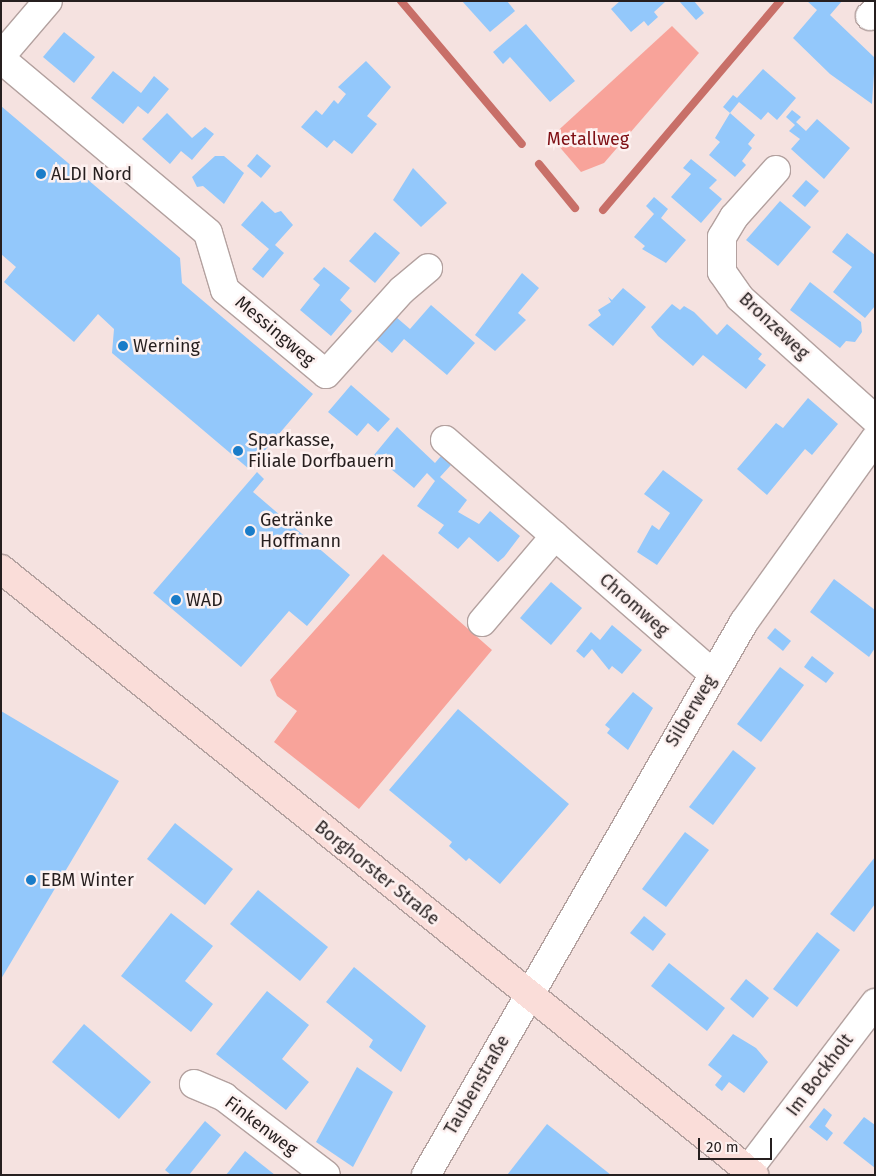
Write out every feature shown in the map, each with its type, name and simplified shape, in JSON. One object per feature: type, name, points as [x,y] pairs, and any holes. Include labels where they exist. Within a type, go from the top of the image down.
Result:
[{"type":"main road","name":"Borghorster Straße","points":[[1,569],[528,996],[751,1173]]},
{"type":"street","points":[[1,58],[48,1]]},
{"type":"street","name":"Messingweg","points":[[1,58],[208,233],[225,290],[326,374],[402,290],[428,268]]},
{"type":"street","name":"Bronzeweg","points":[[776,170],[734,217],[722,237],[722,272],[740,298],[875,418]]},
{"type":"street","name":"Silberweg","points":[[528,996],[712,674],[744,622],[875,439]]},
{"type":"street","name":"Chromweg","points":[[445,440],[712,674]]},
{"type":"street","points":[[482,622],[555,536]]},
{"type":"street","name":"Taubenstraße","points":[[426,1175],[528,996]]},
{"type":"street","name":"Im Bockholt","points":[[751,1173],[875,1003]]},
{"type":"street","name":"Finkenweg","points":[[194,1084],[224,1097],[326,1175]]},
{"type":"green space","name":"Metallweg","points":[[672,26],[699,53],[604,163],[581,172],[551,137]]},
{"type":"green space","points":[[383,554],[492,650],[359,809],[274,742],[297,711],[277,696],[270,680]]},
{"type":"building","points":[[462,1],[507,1],[515,11],[490,32]]},
{"type":"building","points":[[620,1],[665,2],[654,12],[658,17],[648,26],[644,21],[631,32],[611,9]]},
{"type":"building","points":[[679,1],[694,1],[704,13],[696,20]]},
{"type":"building","points":[[807,1],[842,1],[830,15],[875,58],[872,104],[830,74],[793,38],[817,10]]},
{"type":"building","points":[[526,24],[575,81],[550,102],[510,57],[503,64],[493,52]]},
{"type":"building","points":[[64,32],[95,57],[74,83],[43,57]]},
{"type":"building","points":[[366,61],[391,87],[367,116],[377,124],[352,154],[334,140],[327,148],[301,127],[316,110],[322,115],[334,100],[338,104],[346,94],[338,87]]},
{"type":"building","points":[[763,69],[796,98],[777,120],[768,112],[761,120],[739,102],[730,113],[723,107],[733,95],[737,98]]},
{"type":"building","points":[[113,71],[141,93],[154,76],[169,89],[148,114],[138,106],[123,124],[91,98]]},
{"type":"building","points":[[1,106],[180,258],[182,283],[313,394],[249,469],[112,353],[114,329],[98,314],[74,342],[4,282],[16,267],[1,254]]},
{"type":"building","points":[[792,110],[801,117],[796,122],[806,131],[817,119],[850,148],[824,179],[791,149],[800,139],[789,131],[795,125],[786,117]]},
{"type":"building","points":[[167,113],[192,138],[205,127],[214,134],[192,160],[181,151],[170,164],[142,139]]},
{"type":"building","points":[[730,113],[755,135],[748,144],[752,148],[742,161],[746,165],[735,177],[709,155],[720,142],[715,138]]},
{"type":"building","points":[[257,154],[271,166],[261,178],[247,166]]},
{"type":"building","points":[[215,156],[224,156],[244,173],[224,204],[203,186],[197,187],[192,177]]},
{"type":"building","points":[[691,159],[717,180],[709,188],[722,199],[701,223],[671,197],[691,174],[683,168]]},
{"type":"building","points":[[413,168],[447,203],[421,227],[393,200]]},
{"type":"building","points":[[806,180],[819,191],[805,207],[792,196]]},
{"type":"building","points":[[654,197],[668,209],[661,218],[686,240],[666,263],[642,249],[645,246],[634,237],[654,214],[646,206]]},
{"type":"building","points":[[262,201],[275,213],[281,211],[293,225],[275,245],[284,253],[263,278],[252,269],[269,249],[241,225]]},
{"type":"building","points":[[780,201],[811,227],[778,266],[746,240]]},
{"type":"building","points":[[375,232],[400,253],[375,283],[349,261]]},
{"type":"building","points":[[847,233],[875,255],[875,306],[865,318],[833,292],[852,267],[832,252]]},
{"type":"building","points":[[324,267],[350,288],[340,300],[352,311],[331,336],[300,310],[320,285],[313,279]]},
{"type":"building","points":[[522,273],[539,288],[518,313],[526,320],[495,351],[475,335]]},
{"type":"building","points":[[810,282],[861,322],[862,332],[855,342],[846,341],[840,348],[790,310]]},
{"type":"building","points":[[623,288],[646,307],[613,346],[588,325],[601,315],[598,310],[611,302],[608,297],[612,300]]},
{"type":"building","points":[[672,304],[680,310],[684,306],[694,312],[717,335],[727,324],[762,354],[758,359],[766,365],[746,389],[703,355],[693,366],[658,336],[651,327]]},
{"type":"building","points":[[431,305],[475,343],[447,375],[404,339],[392,353],[377,340],[396,317],[410,329]]},
{"type":"building","points":[[351,385],[390,419],[378,432],[368,423],[357,436],[328,412]]},
{"type":"building","points":[[808,398],[838,424],[812,455],[805,449],[767,495],[737,469],[776,423],[783,428]]},
{"type":"building","points":[[397,427],[435,463],[441,456],[451,465],[440,477],[467,500],[458,512],[479,524],[490,511],[520,536],[498,562],[469,537],[458,549],[438,533],[444,525],[417,506],[435,481],[427,473],[414,488],[374,455]]},
{"type":"building","points":[[663,470],[703,500],[657,565],[637,552],[652,525],[659,530],[670,513],[644,494]]},
{"type":"building","points":[[257,472],[264,479],[253,492],[350,575],[307,626],[289,611],[241,667],[153,593]]},
{"type":"building","points":[[834,579],[875,610],[875,648],[869,657],[810,612]]},
{"type":"building","points":[[551,582],[582,608],[551,645],[520,618]]},
{"type":"building","points":[[612,625],[642,650],[622,674],[612,666],[609,670],[592,649],[584,658],[576,651],[591,632],[600,640]]},
{"type":"building","points":[[775,628],[791,641],[783,651],[767,638]]},
{"type":"building","points":[[812,656],[834,673],[826,683],[804,667]]},
{"type":"building","points":[[780,667],[804,685],[761,742],[737,724]]},
{"type":"building","points":[[633,692],[653,708],[628,750],[607,733],[610,729],[605,725]]},
{"type":"building","points":[[458,709],[569,804],[500,884],[469,858],[466,861],[449,846],[452,842],[389,790]]},
{"type":"building","name":"EBM Winter","points":[[1,711],[119,781],[1,979]]},
{"type":"building","points":[[733,750],[756,768],[713,825],[689,807]]},
{"type":"building","points":[[175,823],[233,869],[205,905],[147,859]]},
{"type":"building","points":[[685,832],[709,850],[666,907],[642,889]]},
{"type":"building","points":[[875,857],[875,904],[854,932],[830,914]]},
{"type":"building","points":[[258,890],[328,947],[300,981],[230,924]]},
{"type":"building","points":[[171,913],[213,946],[185,981],[213,1004],[191,1032],[121,976]]},
{"type":"building","points":[[644,916],[666,934],[653,951],[630,933]]},
{"type":"building","points":[[817,932],[840,950],[797,1007],[773,989]]},
{"type":"building","points":[[669,963],[725,1008],[707,1031],[651,986]]},
{"type":"building","points":[[354,967],[426,1026],[401,1072],[369,1047],[373,1040],[326,1002]]},
{"type":"building","points":[[746,979],[769,998],[753,1018],[730,999]]},
{"type":"building","points":[[267,991],[309,1025],[282,1059],[309,1082],[286,1110],[216,1054]]},
{"type":"building","points":[[84,1024],[151,1082],[119,1119],[52,1062]]},
{"type":"building","points":[[733,1034],[756,1048],[768,1062],[744,1093],[729,1082],[722,1091],[718,1088],[715,1085],[722,1076],[708,1065]]},
{"type":"building","points":[[357,1067],[393,1092],[353,1167],[316,1142]]},
{"type":"building","points":[[824,1108],[832,1115],[825,1126],[833,1133],[827,1141],[809,1127]]},
{"type":"building","points":[[864,1117],[875,1125],[875,1168],[843,1143]]},
{"type":"building","points":[[205,1121],[221,1135],[189,1175],[171,1175],[165,1170]]},
{"type":"building","points":[[547,1124],[611,1175],[507,1175]]},
{"type":"building","points":[[245,1151],[275,1175],[226,1175]]},
{"type":"waterway","points":[[401,1],[522,144]]},
{"type":"waterway","points":[[603,210],[780,1]]},
{"type":"waterway","points":[[539,164],[575,208]]},
{"type":"place","name":"ALDI Nord","points":[[41,174]]},
{"type":"place","name":"Werning","points":[[123,346]]},
{"type":"place","name":"Sparkasse, Filiale Dorfbauern","points":[[238,451]]},
{"type":"place","name":"Getränke Hoffmann","points":[[250,531]]},
{"type":"place","name":"WAD","points":[[176,600]]},
{"type":"place","name":"EBM Winter","points":[[31,880]]}]
